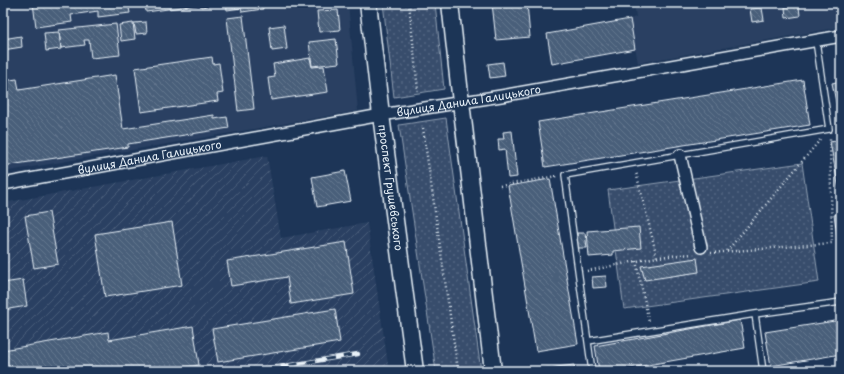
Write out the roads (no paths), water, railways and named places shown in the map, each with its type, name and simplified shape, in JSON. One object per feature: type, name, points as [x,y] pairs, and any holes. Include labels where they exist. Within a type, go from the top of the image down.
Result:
[{"type":"main road","name":"проспект Грушевського","points":[[368,3],[381,116],[415,371]]},
{"type":"main road","points":[[450,3],[493,371]]},
{"type":"street","name":"вулиця Данила Галицького","points":[[3,184],[381,116],[841,36]]},
{"type":"street","points":[[680,155],[700,251]]},
{"type":"lane","points":[[592,371],[565,175],[829,129],[816,41]]},
{"type":"lane","points":[[588,341],[755,314],[841,302]]},
{"type":"lane","points":[[755,314],[763,371]]},
{"type":"railway","points":[[254,371],[358,354]]}]
